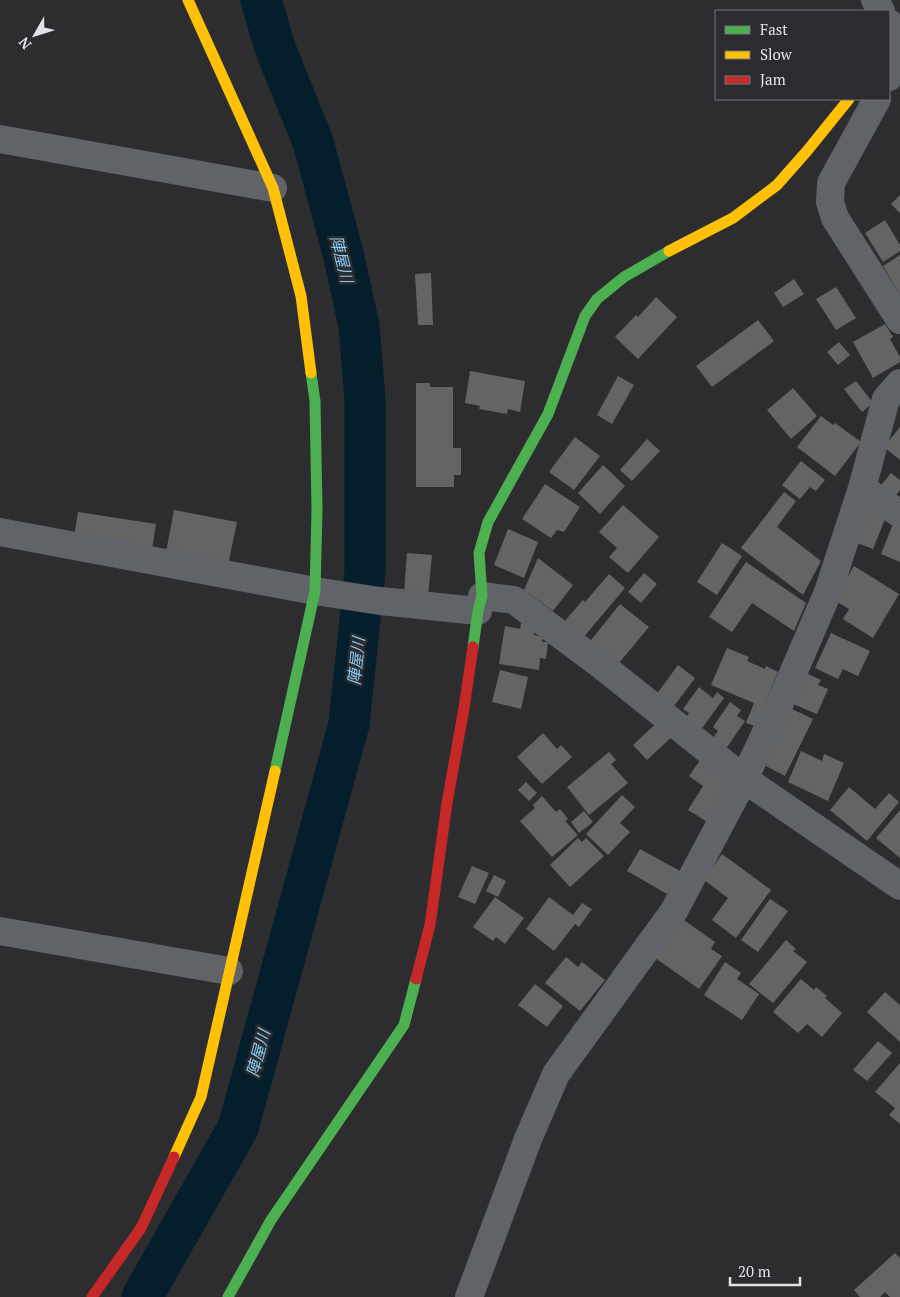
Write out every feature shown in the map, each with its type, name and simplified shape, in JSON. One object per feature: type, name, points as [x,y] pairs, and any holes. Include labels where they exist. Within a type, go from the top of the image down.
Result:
[{"type":"street","points":[[92,1297],[141,1228],[200,1097],[314,591],[317,510],[315,401],[301,296],[273,188],[188,0]]},
{"type":"street","points":[[890,24],[900,38]]},
{"type":"street","points":[[890,75],[900,57]]},
{"type":"street","points":[[228,1297],[271,1220],[404,1026],[430,925],[447,804],[480,603],[479,553],[488,522],[548,414],[585,316],[597,299],[624,277],[676,247],[733,218],[777,185],[807,152],[848,100]]},
{"type":"street","points":[[876,100],[831,183],[830,202],[835,218],[900,320]]},
{"type":"street","points":[[0,139],[273,188]]},
{"type":"street","points":[[469,1297],[528,1139],[556,1074],[674,911],[744,779],[785,692],[828,592],[862,488],[886,399],[900,383]]},
{"type":"street","points":[[862,488],[900,514]]},
{"type":"street","points":[[0,532],[314,591],[380,601],[480,603],[514,600],[601,665],[744,779],[900,886]]},
{"type":"street","points":[[0,931],[229,971]]},
{"type":"building","points":[[900,195],[900,213],[891,204]]},
{"type":"building","points":[[885,220],[900,245],[900,251],[883,262],[865,233]]},
{"type":"building","points":[[900,255],[900,294],[883,266]]},
{"type":"building","points":[[431,273],[433,325],[418,325],[415,274]]},
{"type":"building","points":[[794,279],[804,294],[783,307],[774,293]]},
{"type":"building","points":[[836,287],[856,318],[836,330],[816,299]]},
{"type":"building","points":[[656,297],[677,317],[638,359],[615,337],[636,315],[638,317]]},
{"type":"building","points":[[758,320],[774,341],[712,387],[696,366]]},
{"type":"building","points":[[885,324],[893,337],[890,339],[900,357],[900,362],[873,378],[853,342]]},
{"type":"building","points":[[839,342],[850,355],[838,365],[827,352]]},
{"type":"building","points":[[470,371],[525,381],[520,412],[508,409],[507,414],[479,409],[480,406],[465,403]]},
{"type":"building","points":[[618,376],[634,385],[612,424],[597,415]]},
{"type":"building","points":[[856,381],[873,403],[862,412],[844,389]]},
{"type":"building","points":[[416,383],[430,383],[430,387],[453,387],[453,448],[461,448],[461,475],[454,475],[454,487],[416,487]]},
{"type":"building","points":[[793,388],[817,416],[791,439],[767,410]]},
{"type":"building","points":[[821,416],[833,425],[835,423],[861,442],[835,476],[797,447]]},
{"type":"building","points":[[900,427],[900,460],[884,447]]},
{"type":"building","points":[[575,437],[600,456],[574,490],[549,472]]},
{"type":"building","points":[[647,439],[660,451],[632,481],[620,470]]},
{"type":"building","points":[[801,461],[825,480],[816,491],[810,487],[800,499],[782,485]]},
{"type":"building","points":[[603,465],[625,486],[600,514],[578,493]]},
{"type":"building","points":[[891,473],[900,480],[900,490],[892,500],[878,489]]},
{"type":"building","points":[[545,484],[580,507],[564,532],[557,530],[551,538],[522,519]]},
{"type":"building","points":[[784,492],[796,501],[777,527],[821,561],[803,595],[741,548]]},
{"type":"building","points":[[623,505],[659,537],[628,573],[609,557],[617,548],[599,532]]},
{"type":"building","points":[[866,505],[887,514],[873,549],[852,541]]},
{"type":"building","points":[[174,510],[237,522],[228,565],[166,552]]},
{"type":"building","points":[[78,512],[156,524],[152,550],[74,537]]},
{"type":"building","points":[[893,524],[900,527],[900,562],[881,554]]},
{"type":"building","points":[[508,529],[538,542],[524,578],[494,565]]},
{"type":"building","points":[[722,543],[742,556],[717,595],[697,582]]},
{"type":"building","points":[[407,553],[432,555],[428,596],[404,594]]},
{"type":"building","points":[[538,558],[573,585],[553,611],[524,590]]},
{"type":"building","points":[[746,562],[806,603],[794,631],[752,603],[732,632],[709,617]]},
{"type":"building","points":[[854,566],[899,594],[873,638],[843,619],[849,609],[834,600]]},
{"type":"building","points":[[644,573],[657,584],[641,603],[628,592]]},
{"type":"building","points":[[609,574],[625,588],[582,639],[563,623],[583,600],[585,602]]},
{"type":"building","points":[[620,604],[649,627],[619,663],[591,640]]},
{"type":"building","points":[[521,623],[535,626],[534,635],[543,637],[542,642],[548,642],[546,659],[540,658],[539,670],[499,664],[505,626],[520,629]]},
{"type":"building","points":[[831,633],[870,651],[858,676],[843,669],[838,679],[815,668]]},
{"type":"building","points":[[727,648],[749,657],[747,661],[765,669],[766,666],[778,672],[755,726],[746,723],[754,703],[711,685]]},
{"type":"building","points":[[678,665],[695,678],[671,710],[654,698]]},
{"type":"building","points":[[500,670],[528,677],[521,709],[492,702]]},
{"type":"building","points":[[806,673],[821,680],[818,685],[828,689],[817,714],[793,704]]},
{"type":"building","points":[[699,687],[713,698],[717,692],[724,698],[700,731],[684,720],[689,713],[683,709]]},
{"type":"building","points":[[730,702],[741,710],[737,716],[745,721],[725,750],[711,741],[718,731],[713,727]]},
{"type":"building","points":[[792,709],[813,719],[785,776],[764,765]]},
{"type":"building","points":[[663,717],[677,732],[647,760],[633,745]]},
{"type":"building","points":[[543,733],[557,749],[561,745],[572,757],[542,784],[517,757]]},
{"type":"building","points":[[801,751],[822,761],[824,754],[844,763],[828,801],[788,782]]},
{"type":"building","points":[[609,752],[616,760],[611,764],[628,783],[589,815],[567,787]]},
{"type":"building","points":[[703,756],[732,778],[709,823],[688,810],[703,786],[689,776]]},
{"type":"building","points":[[526,782],[537,793],[529,801],[518,790]]},
{"type":"building","points":[[849,787],[875,809],[889,793],[899,802],[867,841],[830,810]]},
{"type":"building","points":[[622,795],[635,807],[620,823],[630,832],[608,855],[586,834]]},
{"type":"building","points":[[542,796],[556,812],[560,809],[568,819],[565,821],[578,835],[552,857],[520,821],[535,808],[533,805]]},
{"type":"building","points":[[900,810],[900,858],[876,838]]},
{"type":"building","points":[[584,811],[593,822],[579,833],[571,822]]},
{"type":"building","points":[[578,838],[582,842],[586,838],[604,856],[570,887],[550,865]]},
{"type":"building","points":[[640,849],[680,871],[667,894],[627,871]]},
{"type":"building","points":[[722,854],[771,890],[736,938],[712,920],[728,898],[704,880]]},
{"type":"building","points":[[472,866],[489,873],[475,904],[458,897]]},
{"type":"building","points":[[494,875],[506,881],[498,897],[486,891]]},
{"type":"building","points":[[495,897],[524,918],[505,944],[496,937],[493,941],[473,927]]},
{"type":"building","points":[[549,897],[573,915],[582,903],[592,909],[579,927],[575,924],[554,951],[526,929]]},
{"type":"building","points":[[770,899],[788,911],[758,952],[741,940]]},
{"type":"building","points":[[681,918],[715,942],[711,949],[722,956],[699,989],[654,957]]},
{"type":"building","points":[[786,940],[796,949],[793,951],[807,962],[773,1003],[749,984]]},
{"type":"building","points":[[566,957],[578,967],[582,962],[605,980],[580,1011],[545,983]]},
{"type":"building","points":[[725,962],[741,973],[737,979],[759,994],[742,1020],[704,995]]},
{"type":"building","points":[[801,979],[814,990],[816,987],[827,996],[825,998],[842,1013],[822,1037],[807,1024],[798,1033],[773,1012]]},
{"type":"building","points":[[535,984],[563,1006],[547,1027],[518,1005]]},
{"type":"building","points":[[885,992],[900,1005],[900,1042],[867,1012]]},
{"type":"building","points":[[878,1041],[892,1053],[867,1081],[853,1070]]},
{"type":"building","points":[[900,1063],[900,1124],[889,1115],[895,1108],[875,1092]]},
{"type":"building","points":[[895,1253],[900,1258],[900,1297],[890,1297],[885,1292],[880,1297],[860,1297],[854,1290]]},
{"type":"waterway","name":"陣屋川","points":[[142,1297],[238,1128],[349,724],[365,572],[365,399],[359,326],[343,253],[313,142],[275,48],[261,0]]},
{"type":"traffic: fast","points":[[473,647],[482,596],[479,553],[488,522],[548,414],[585,316],[597,299],[624,277],[669,251]]},
{"type":"traffic: fast","points":[[275,771],[315,591],[317,510],[315,401],[311,373]]},
{"type":"traffic: fast","points":[[228,1297],[271,1220],[404,1025],[416,979]]},
{"type":"traffic: slow","points":[[188,0],[273,188],[301,296],[311,373]]},
{"type":"traffic: slow","points":[[669,251],[733,218],[777,185],[848,100]]},
{"type":"traffic: slow","points":[[174,1157],[201,1097],[275,771]]},
{"type":"traffic: jam","points":[[416,979],[430,925],[447,803],[473,647]]},
{"type":"traffic: jam","points":[[92,1297],[141,1228],[174,1157]]}]
